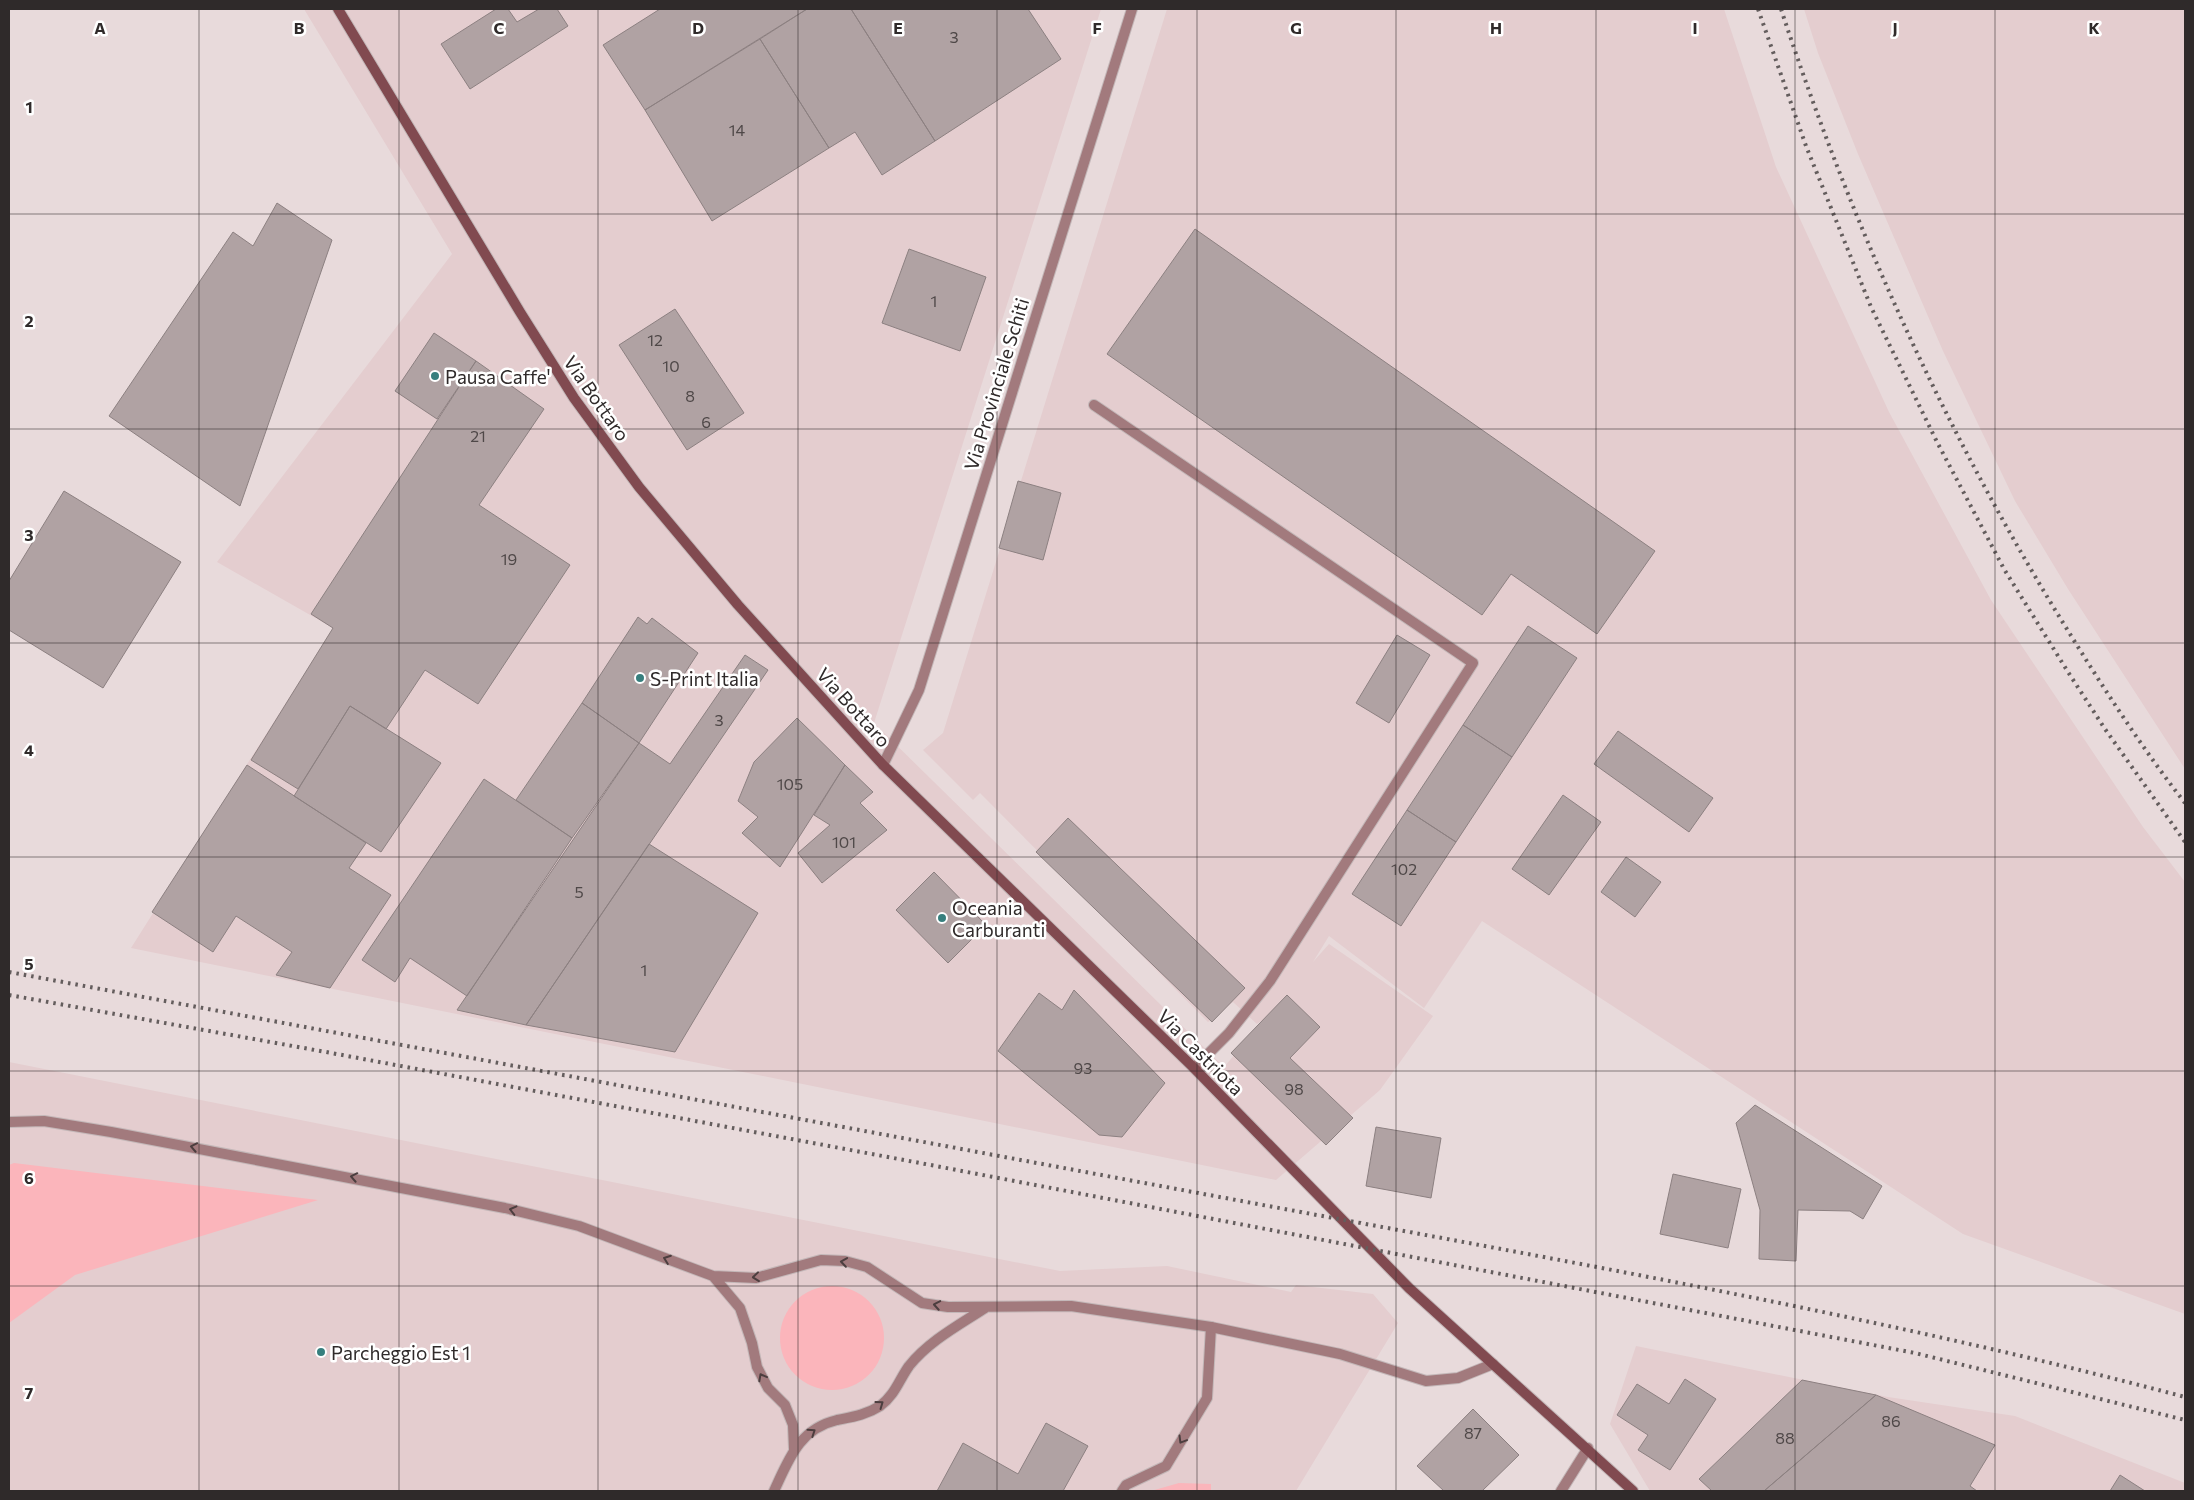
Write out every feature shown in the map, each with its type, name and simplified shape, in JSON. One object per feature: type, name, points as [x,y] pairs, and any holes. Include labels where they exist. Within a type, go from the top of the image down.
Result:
[{"type":"main road","name":"Via Bottaro","points":[[338,9],[520,312],[574,398],[639,487],[732,598],[883,765]]},
{"type":"main road","name":"Via Castriota","points":[[883,765],[1194,1068],[1409,1288],[1588,1448],[1633,1491]]},
{"type":"street","name":"Via Provinciale Schiti","points":[[883,765],[919,690],[1132,9]]},
{"type":"street","points":[[1094,405],[1473,663],[1270,981],[1229,1033],[1194,1068]]},
{"type":"street","points":[[9,1122],[44,1121],[111,1132],[405,1187],[505,1208],[580,1226],[713,1276],[756,1278],[821,1260],[845,1261],[867,1267],[922,1303],[948,1307],[986,1308],[1071,1306],[1211,1327],[1340,1354],[1426,1381],[1458,1378],[1493,1364]]},
{"type":"street","points":[[713,1276],[740,1308],[752,1343],[757,1367],[768,1388],[785,1405],[793,1425],[794,1449]]},
{"type":"street","points":[[774,1491],[794,1449],[810,1431],[835,1421],[859,1416],[880,1405],[898,1388],[909,1367],[925,1350],[986,1308]]},
{"type":"street","points":[[1122,1491],[1126,1484],[1166,1466],[1207,1398],[1211,1327]]},
{"type":"street","points":[[1561,1491],[1588,1448]]},
{"type":"shaded area","points":[[304,9],[1101,9],[874,723],[1224,1067],[1267,1017],[1257,1024],[1233,1002],[1208,1022],[980,793],[973,800],[923,750],[943,733],[1167,9],[1724,9],[1776,167],[1889,412],[1991,600],[2143,827],[2185,882],[2185,1314],[1963,1234],[1482,921],[1424,1008],[1329,936],[1313,962],[1329,944],[1433,1016],[1380,1090],[1276,1180],[131,948],[333,628],[217,562],[452,254]]},
{"type":"shaded area","points":[[1804,9],[2185,9],[2185,769],[2068,589],[2015,501],[1943,351],[1858,154],[1818,53]]},
{"type":"shaded area","points":[[9,1062],[1060,1271],[1167,1266],[1291,1292],[1296,1285],[1373,1294],[1398,1323],[1296,1491],[9,1491]]},
{"type":"shaded area","points":[[14,1163],[318,1200],[75,1275],[9,1323],[9,1165]]},
{"type":"shaded area","points":[[832,1286],[852,1290],[861,1295],[875,1309],[880,1318],[884,1338],[880,1358],[875,1367],[861,1381],[852,1386],[832,1390],[812,1386],[803,1381],[789,1367],[784,1358],[780,1338],[784,1318],[789,1309],[803,1295],[812,1290]]},
{"type":"shaded area","points":[[1636,1346],[1888,1397],[2015,1416],[2185,1483],[2185,1491],[1650,1491],[1610,1424]]},
{"type":"shaded area","points":[[1179,1483],[1211,1484],[1211,1491],[1151,1491]]},
{"type":"building","points":[[496,9],[508,9],[517,22],[539,9],[557,9],[568,26],[470,89],[441,44]]},
{"type":"building","points":[[660,9],[807,9],[645,110],[603,45]]},
{"type":"building","points":[[807,9],[851,9],[935,141],[882,175],[855,132],[829,148],[760,39]]},
{"type":"building","points":[[851,9],[1028,9],[1061,59],[935,141]]},
{"type":"building","points":[[760,39],[829,148],[712,221],[645,110]]},
{"type":"building","points":[[277,203],[332,240],[240,506],[109,416],[233,232],[253,246]]},
{"type":"building","points":[[1195,229],[1655,551],[1597,634],[1511,574],[1482,615],[1107,354]]},
{"type":"building","points":[[909,249],[986,277],[960,351],[882,323]]},
{"type":"building","points":[[675,309],[744,413],[687,450],[619,345]]},
{"type":"building","name":"Pausa Caffe'","points":[[434,333],[476,361],[437,419],[395,391]]},
{"type":"building","points":[[476,361],[544,409],[479,505],[570,565],[478,704],[425,670],[386,729],[350,706],[298,789],[251,760],[333,628],[311,614]]},
{"type":"building","points":[[1018,481],[1061,493],[1043,560],[999,548]]},
{"type":"building","points":[[64,491],[181,562],[103,688],[9,630],[9,581]]},
{"type":"building","name":"S-Print Italia","points":[[638,617],[647,624],[652,618],[698,653],[639,743],[582,703]]},
{"type":"building","points":[[1528,626],[1577,658],[1512,757],[1463,725]]},
{"type":"building","points":[[1397,635],[1430,655],[1389,723],[1356,703]]},
{"type":"building","points":[[745,655],[768,670],[526,1025],[457,1010],[639,743],[670,764]]},
{"type":"building","points":[[582,703],[639,743],[572,838],[516,800]]},
{"type":"building","points":[[350,706],[441,763],[381,852],[294,796]]},
{"type":"building","points":[[797,718],[845,765],[780,867],[742,833],[758,817],[738,801],[754,762]]},
{"type":"building","points":[[1463,725],[1512,757],[1456,842],[1407,810]]},
{"type":"building","points":[[1618,731],[1713,798],[1689,832],[1594,764]]},
{"type":"building","points":[[247,765],[366,843],[349,868],[391,895],[330,988],[276,975],[292,952],[236,916],[213,952],[152,912]]},
{"type":"building","points":[[845,765],[873,792],[860,803],[887,830],[822,883],[798,853],[830,825],[814,815]]},
{"type":"building","points":[[484,779],[572,838],[467,996],[410,958],[395,982],[362,960]]},
{"type":"building","points":[[1563,795],[1601,822],[1549,895],[1512,869]]},
{"type":"building","points":[[1407,810],[1456,842],[1401,926],[1352,894]]},
{"type":"building","points":[[1068,818],[1245,988],[1212,1022],[1036,852]]},
{"type":"building","points":[[649,844],[758,913],[675,1052],[526,1025]]},
{"type":"building","points":[[1626,857],[1661,882],[1635,917],[1601,892]]},
{"type":"building","points":[[934,872],[986,925],[948,963],[896,910]]},
{"type":"building","points":[[1074,990],[1165,1083],[1122,1137],[1099,1135],[998,1051],[1039,993],[1062,1010]]},
{"type":"building","points":[[1287,995],[1320,1027],[1290,1058],[1353,1118],[1326,1145],[1231,1053]]},
{"type":"building","points":[[1755,1105],[1882,1186],[1863,1219],[1850,1211],[1798,1210],[1796,1261],[1759,1259],[1760,1210],[1736,1123]]},
{"type":"building","points":[[1376,1127],[1441,1138],[1431,1198],[1366,1186]]},
{"type":"building","points":[[1673,1174],[1741,1189],[1728,1248],[1660,1234]]},
{"type":"building","points":[[1685,1379],[1716,1399],[1670,1470],[1638,1450],[1648,1435],[1617,1415],[1637,1384],[1669,1404]]},
{"type":"building","points":[[1802,1380],[1876,1395],[1764,1491],[1712,1491],[1699,1479]]},
{"type":"building","points":[[1876,1395],[1995,1445],[1970,1486],[1977,1491],[1764,1491]]},
{"type":"building","points":[[1473,1409],[1519,1455],[1482,1491],[1444,1491],[1417,1466]]},
{"type":"building","points":[[1046,1423],[1088,1446],[1063,1491],[937,1491],[963,1443],[1018,1474]]},
{"type":"building","points":[[2120,1475],[2145,1491],[2110,1491]]},
{"type":"railway","points":[[1758,9],[1806,146],[1871,307],[1937,442],[2004,569],[2105,729],[2185,842]]},
{"type":"railway","points":[[1781,9],[1808,88],[1868,243],[1901,319],[1937,394],[1975,468],[2057,613],[2134,734],[2185,803]]},
{"type":"railway","points":[[9,972],[1593,1266],[1950,1340],[2068,1367],[2185,1397]]},
{"type":"railway","points":[[9,995],[920,1163],[1915,1353],[2185,1420]]},
{"type":"place","name":"Pausa Caffe'","points":[[435,376]]},
{"type":"place","name":"S-Print Italia","points":[[640,678]]},
{"type":"place","name":"Oceania Carburanti","points":[[942,918]]},
{"type":"place","name":"Parcheggio Est 1","points":[[321,1352]]}]
